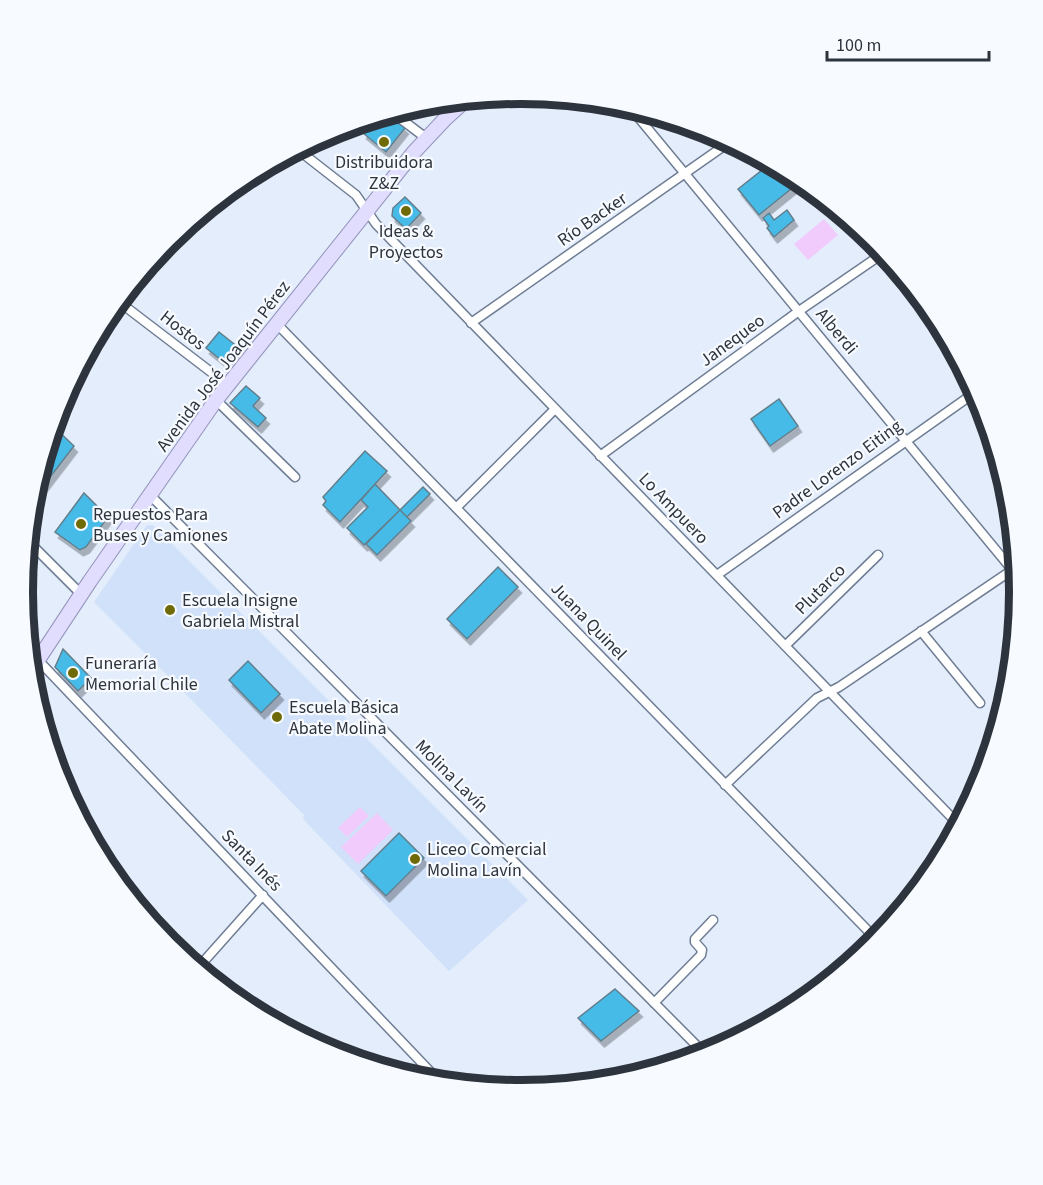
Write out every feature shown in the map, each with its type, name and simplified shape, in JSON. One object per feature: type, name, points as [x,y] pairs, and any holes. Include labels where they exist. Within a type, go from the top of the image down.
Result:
[{"type":"main road","name":"Avenida José Joaquín Pérez","points":[[38,660],[216,400],[426,138],[457,108]]},
{"type":"street","points":[[402,119],[426,138]]},
{"type":"street","name":"Alberdi","points":[[639,119],[906,440],[1009,560]]},
{"type":"street","name":"Río Backer","points":[[471,323],[722,147]]},
{"type":"street","name":"Lo Ampuero","points":[[304,155],[356,195],[376,224],[954,820]]},
{"type":"street","name":"Janequeo","points":[[600,456],[877,258]]},
{"type":"street","name":"Hostos","points":[[125,307],[228,386]]},
{"type":"street","name":"Juana Quinel","points":[[277,324],[871,934]]},
{"type":"street","name":"Padre Lorenzo Eiting","points":[[717,575],[969,397]]},
{"type":"street","points":[[216,400],[295,477]]},
{"type":"street","points":[[456,508],[555,409]]},
{"type":"street","name":"Molina Lavín","points":[[150,495],[699,1048]]},
{"type":"street","points":[[35,548],[81,594]]},
{"type":"street","name":"Plutarco","points":[[785,646],[878,555]]},
{"type":"street","points":[[725,785],[817,698],[839,687],[1009,571]]},
{"type":"street","points":[[921,631],[980,703]]},
{"type":"street","name":"Santa Inés","points":[[39,671],[263,895],[431,1073]]},
{"type":"street","points":[[203,963],[263,895]]},
{"type":"street","points":[[654,1003],[701,955],[702,950],[694,939],[713,920]]},
{"type":"shaded area","points":[[824,219],[838,235],[808,260],[794,244]]},
{"type":"shaded area","points":[[147,525],[153,525],[528,900],[449,971],[303,819],[304,815],[94,602]]},
{"type":"shaded area","points":[[360,807],[369,816],[347,837],[338,828]]},
{"type":"shaded area","points":[[377,813],[393,830],[358,864],[341,847]]},
{"type":"building","name":"Distribuidora Z&Z","points":[[396,121],[405,128],[386,152],[363,133],[366,129]]},
{"type":"building","points":[[764,168],[794,187],[759,215],[738,189]]},
{"type":"building","name":"Ideas & Proyectos","points":[[405,197],[421,213],[406,229],[392,216],[393,208]]},
{"type":"building","points":[[787,210],[794,220],[774,237],[763,218],[769,213],[774,220]]},
{"type":"building","points":[[219,332],[238,347],[228,358],[221,360],[206,348]]},
{"type":"building","points":[[246,386],[260,398],[253,406],[266,418],[258,427],[230,403]]},
{"type":"building","points":[[779,399],[798,426],[770,446],[751,419]]},
{"type":"building","points":[[60,433],[74,446],[46,483]]},
{"type":"building","points":[[365,451],[387,471],[340,522],[323,505],[326,501],[323,497]]},
{"type":"building","points":[[375,484],[400,510],[364,545],[347,528],[368,507],[361,500]]},
{"type":"building","points":[[423,487],[430,494],[407,517],[400,510]]},
{"type":"building","name":"Repuestos Para Buses y Camiones","points":[[84,493],[108,517],[86,547],[80,550],[55,532]]},
{"type":"building","points":[[400,510],[411,521],[377,555],[366,544]]},
{"type":"building","points":[[498,567],[518,587],[467,639],[447,619]]},
{"type":"building","name":"Funeraría Memorial Chile","points":[[63,649],[91,678],[78,691],[55,667]]},
{"type":"building","points":[[248,661],[280,694],[261,713],[229,680]]},
{"type":"building","points":[[399,833],[424,858],[386,896],[361,871]]},
{"type":"building","points":[[615,989],[639,1011],[601,1041],[578,1018]]},
{"type":"place","name":"Distribuidora Z&Z","points":[[384,142]]},
{"type":"place","name":"Ideas & Proyectos","points":[[406,211]]},
{"type":"place","name":"Repuestos Para Buses y Camiones","points":[[81,524]]},
{"type":"place","name":"Escuela Insigne Gabriela Mistral","points":[[170,610]]},
{"type":"place","name":"Funeraría Memorial Chile","points":[[73,673]]},
{"type":"place","name":"Escuela Básica Abate Molina","points":[[277,717]]},
{"type":"place","name":"Liceo Comercial Molina Lavín","points":[[415,859]]}]
